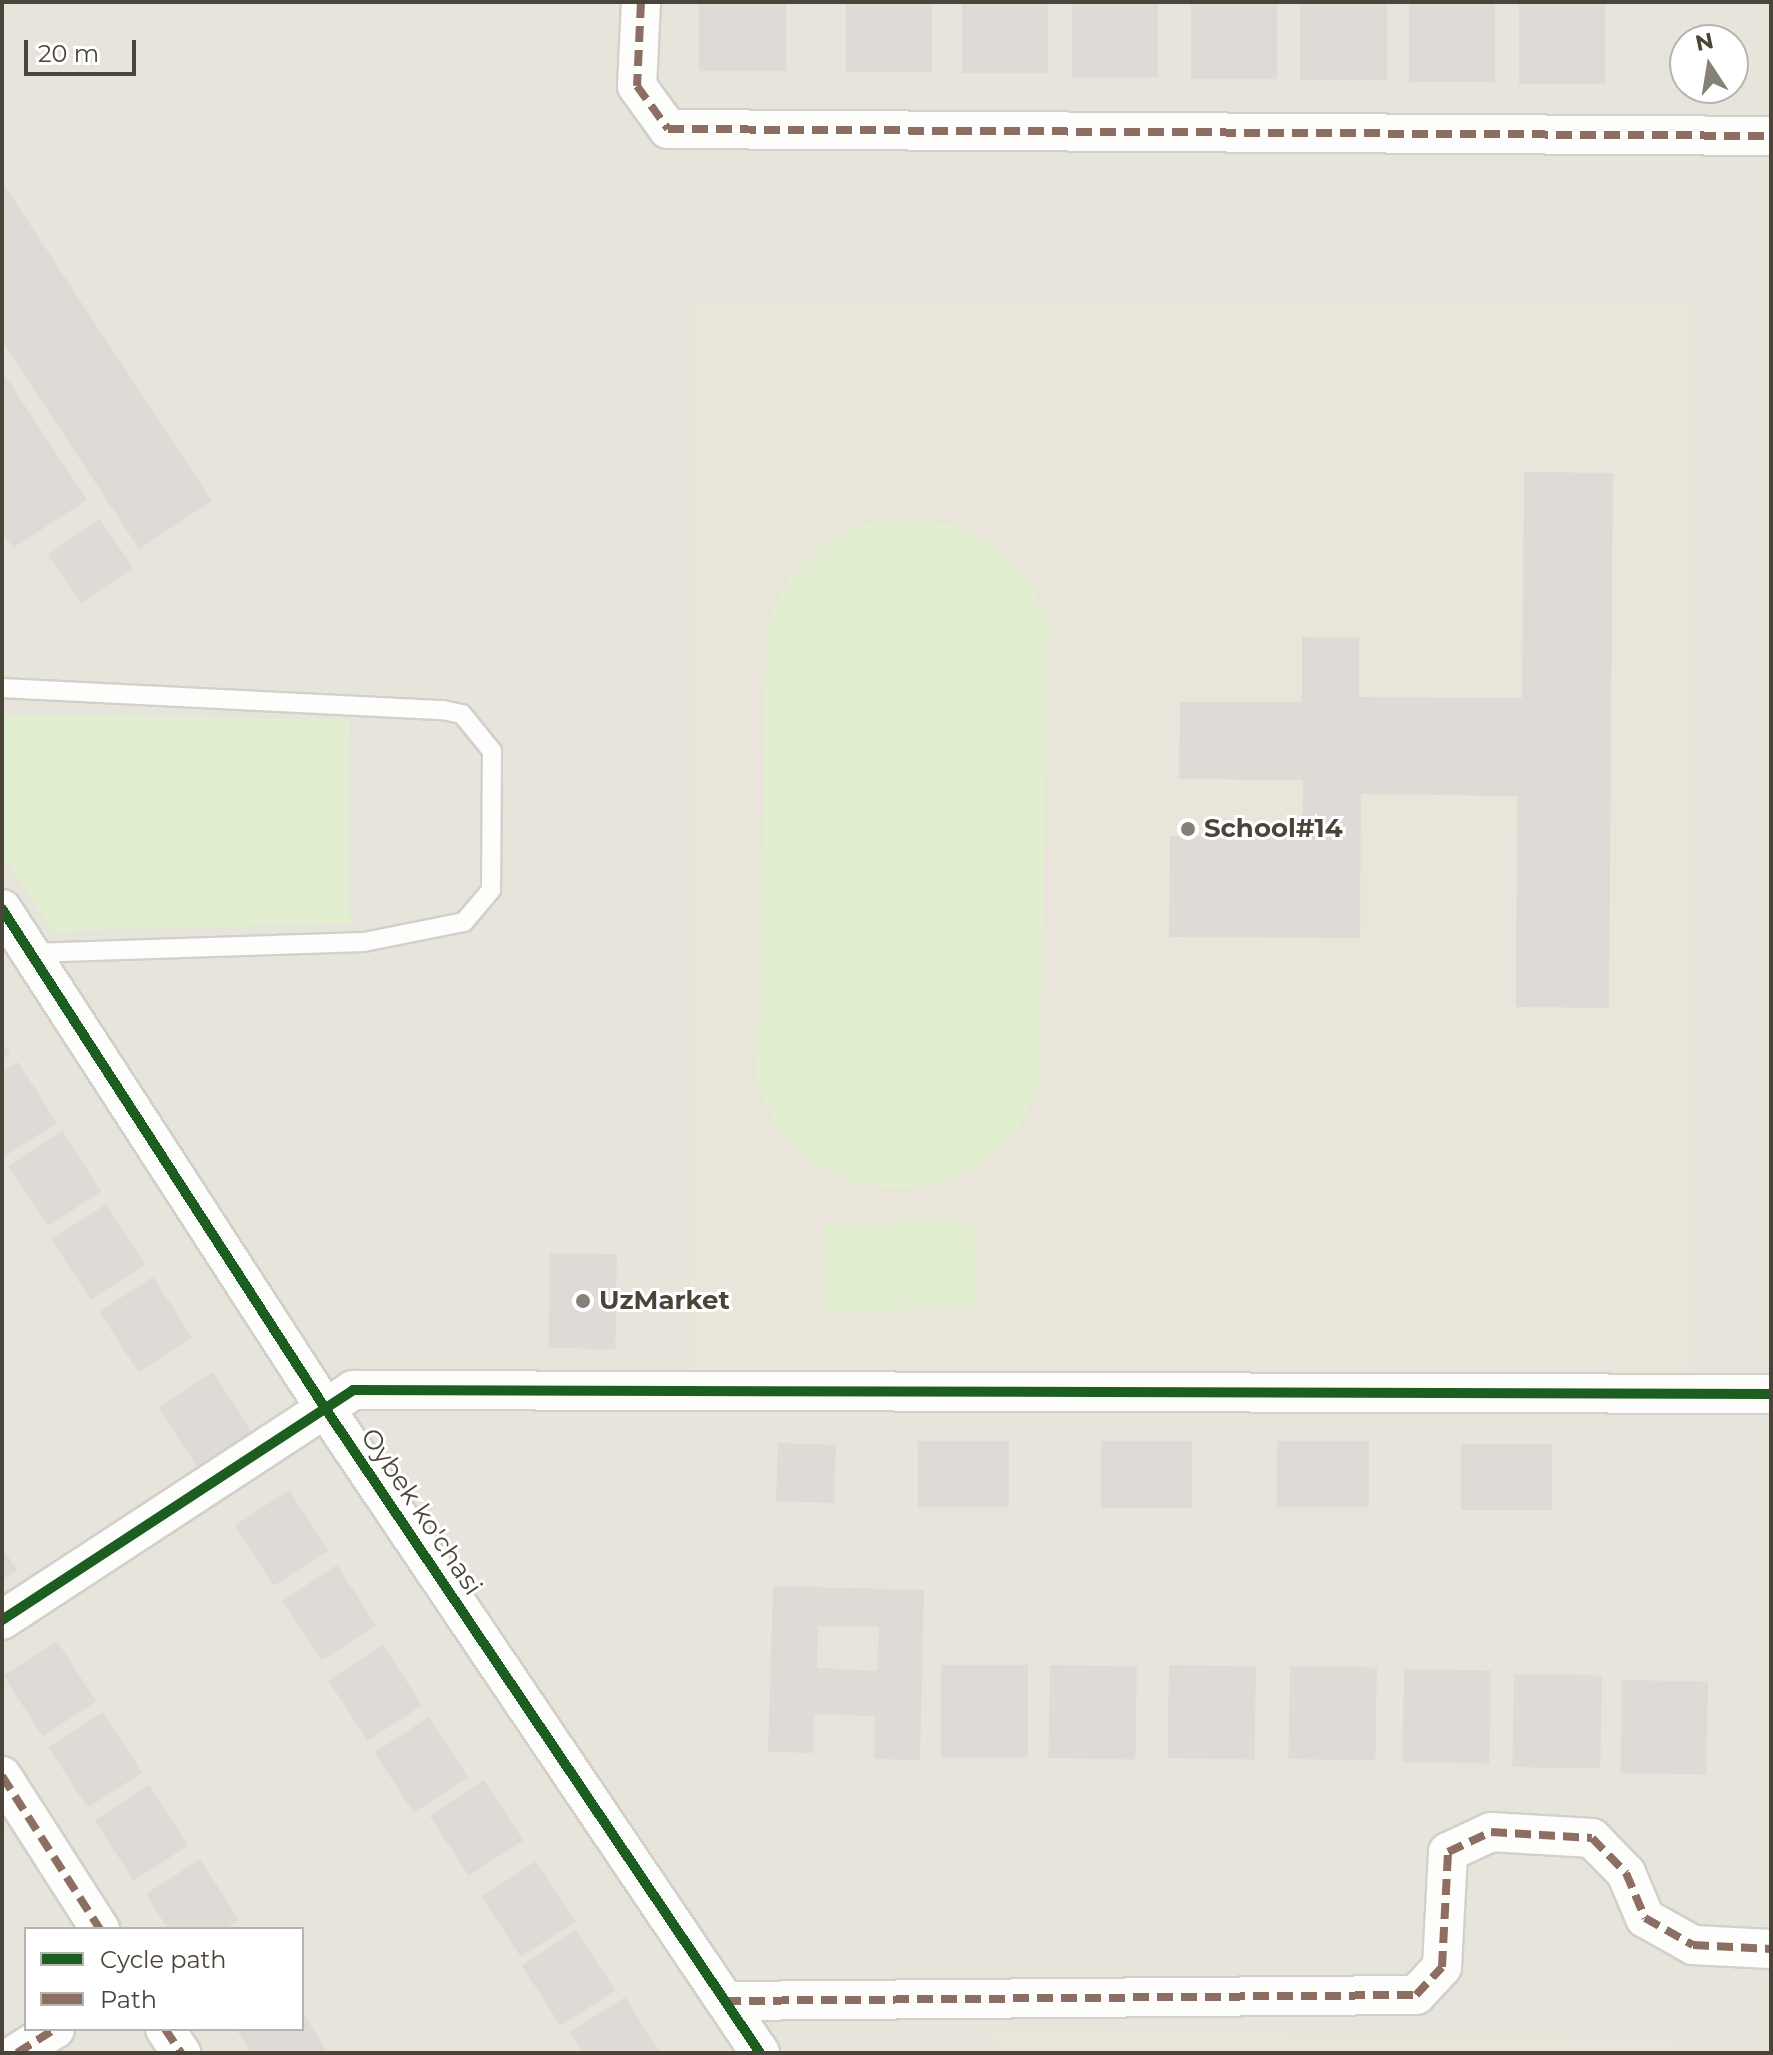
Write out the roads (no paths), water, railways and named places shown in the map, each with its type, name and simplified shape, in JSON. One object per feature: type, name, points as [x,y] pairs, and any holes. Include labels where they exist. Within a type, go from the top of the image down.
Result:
[{"type":"street","points":[[641,2],[637,86],[668,129],[1771,136]]},
{"type":"street","name":"Oybek ko'chasi","points":[[2,909],[325,1408],[760,2053]]},
{"type":"street","points":[[2,1620],[353,1390],[1771,1394]]},
{"type":"street","points":[[2,1776],[99,1927]]},
{"type":"street","points":[[725,2001],[1416,1995],[1442,1967],[1448,1852],[1491,1832],[1592,1838],[1626,1873],[1645,1918],[1693,1945],[1771,1949]]},
{"type":"street","points":[[17,2053],[52,2031]]},
{"type":"street","points":[[166,2031],[181,2053]]},
{"type":"lane","points":[[2,688],[443,710],[462,714],[492,751],[491,890],[464,922],[364,942],[31,953]]},
{"type":"place","name":"School#14","points":[[1188,829]]},
{"type":"place","name":"UzMarket","points":[[583,1301]]}]
